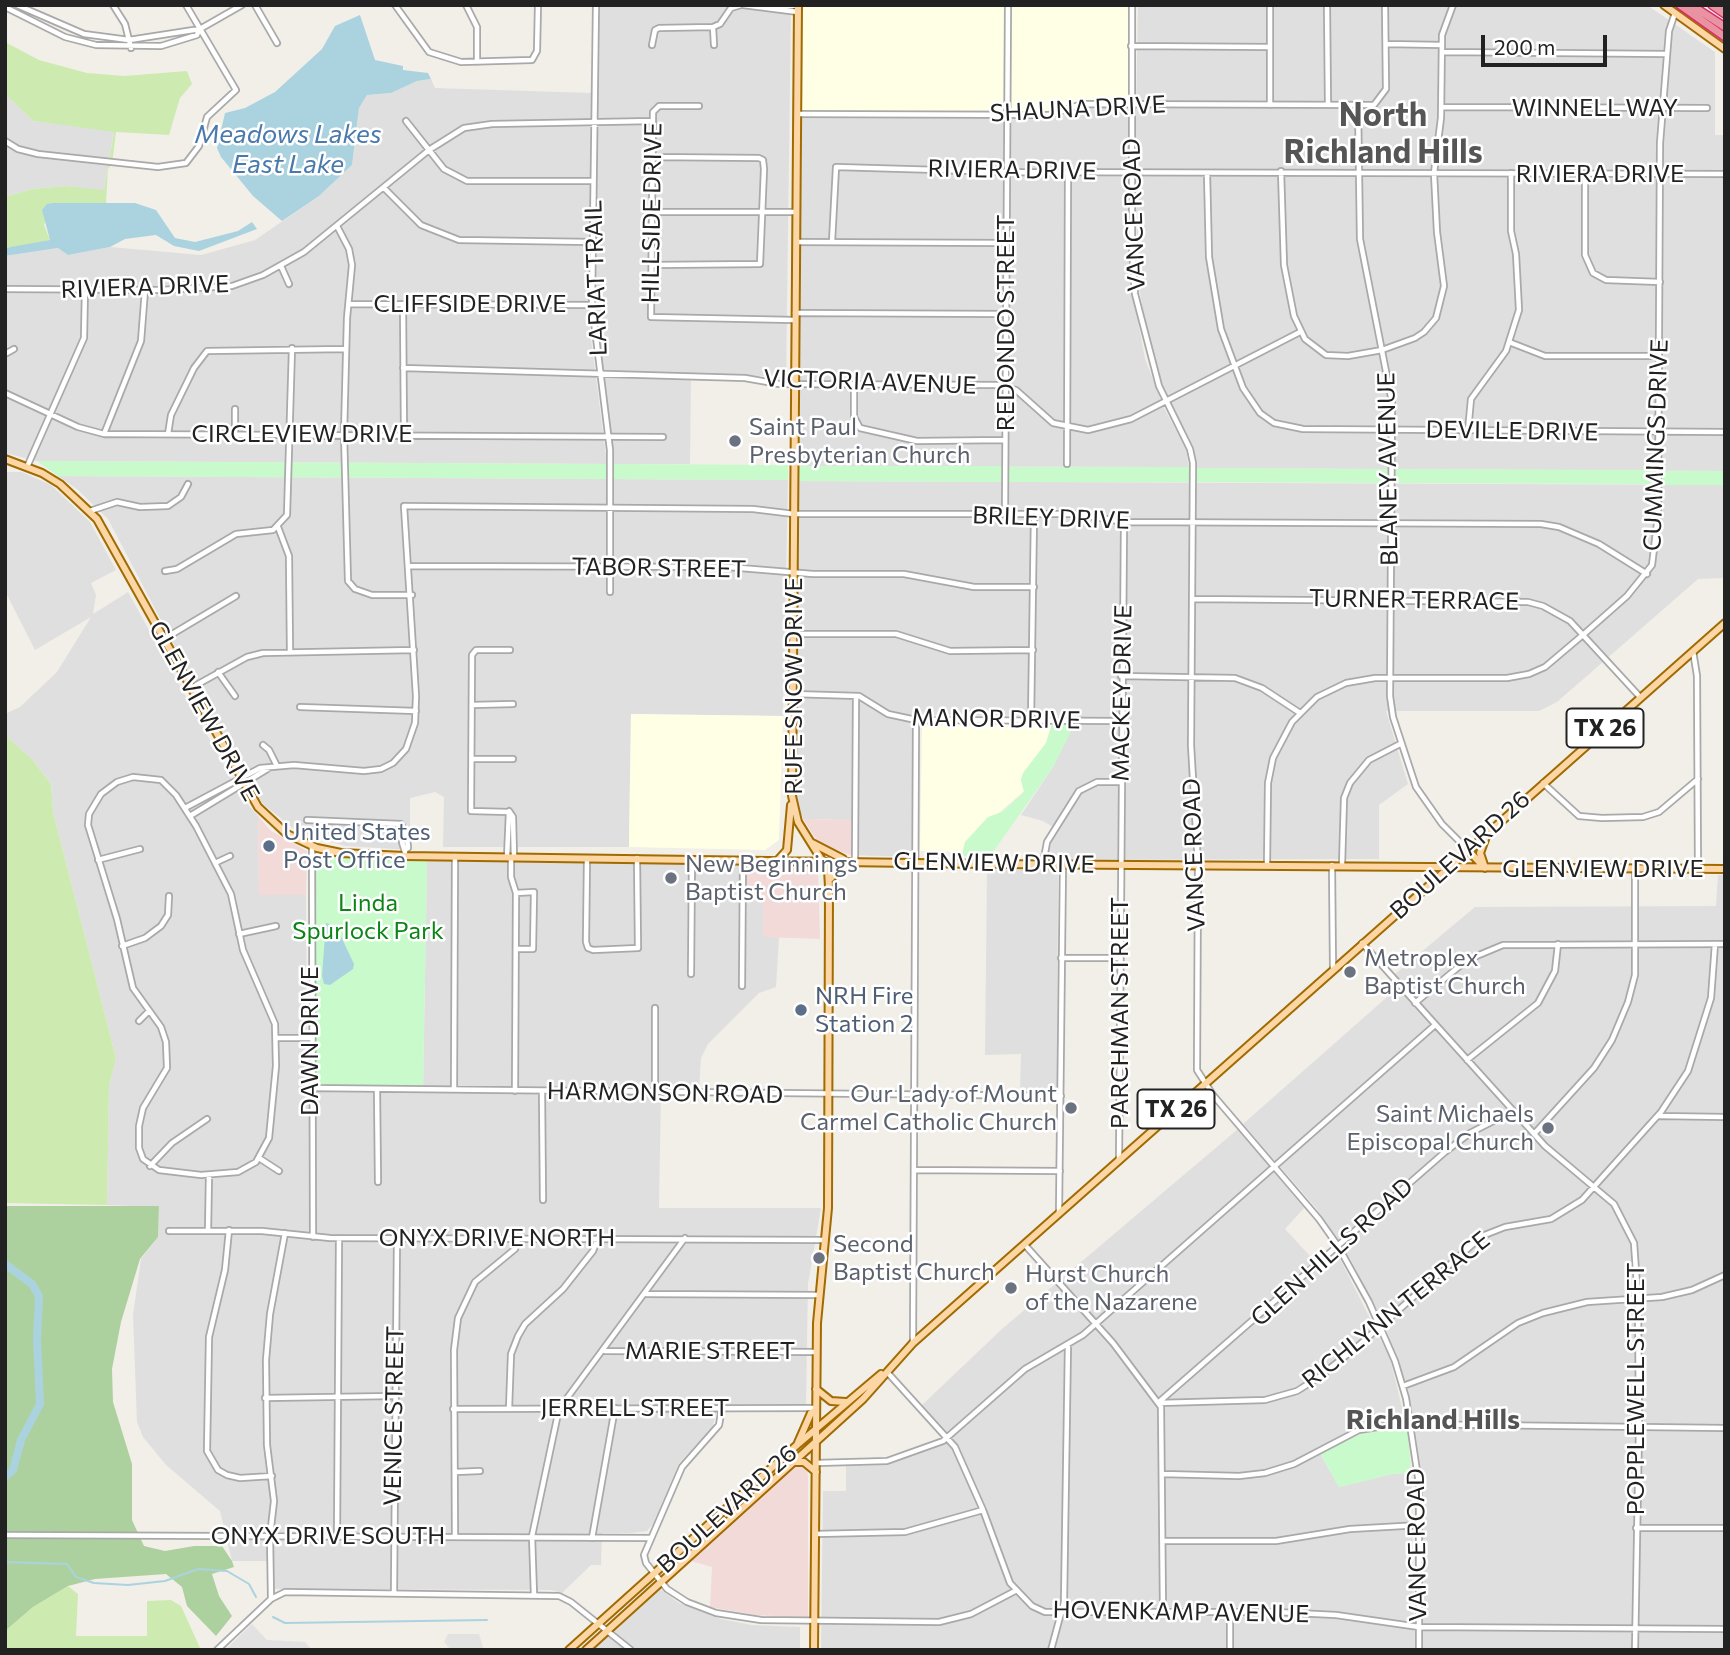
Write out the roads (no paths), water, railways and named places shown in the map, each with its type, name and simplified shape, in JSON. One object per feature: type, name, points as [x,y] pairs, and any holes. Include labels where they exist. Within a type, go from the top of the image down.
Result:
[{"type":"highway","points":[[1691,5],[1725,27]]},
{"type":"highway","points":[[1712,5],[1725,14]]},
{"type":"highway","points":[[1678,9],[1725,37]]},
{"type":"main road","points":[[1664,5],[1678,9],[1725,49]]},
{"type":"main road","name":"RUFE SNOW DRIVE","points":[[798,8],[792,796],[798,822],[824,861],[829,880],[825,1240],[818,1295],[816,1352],[814,1650]]},
{"type":"main road","name":"GLENVIEW DRIVE","points":[[5,459],[60,484],[90,511],[120,558],[243,785],[268,817],[287,834],[312,846],[341,853],[867,862],[1725,869]]},
{"type":"main road","name":"BOULEVARD 26","points":[[586,1650],[863,1399],[913,1343],[1725,623]]},
{"type":"main road","points":[[778,860],[787,850],[792,796]]},
{"type":"main road","points":[[1485,868],[1480,857],[1487,834]]},
{"type":"main road","points":[[811,843],[851,861]]},
{"type":"main road","points":[[1467,849],[1485,868]]},
{"type":"main road","points":[[829,880],[840,869],[867,862]]},
{"type":"main road","name":"BOULEVARD 26","points":[[569,1650],[797,1445],[886,1371]]},
{"type":"main road","points":[[816,1389],[831,1401],[848,1401]]},
{"type":"main road","points":[[797,1445],[811,1413],[816,1409]]},
{"type":"main road","points":[[791,1463],[804,1462],[816,1472]]},
{"type":"main road","points":[[732,1505],[737,1511]]},
{"type":"street","points":[[17,5],[84,34],[129,40],[160,37],[192,27],[200,29]]},
{"type":"street","points":[[113,5],[131,48]]},
{"type":"street","points":[[5,141],[18,149],[38,155],[158,167],[186,163],[199,146],[207,117],[236,90],[186,5]]},
{"type":"street","points":[[5,7],[65,37],[96,46],[131,48],[171,43],[197,35],[200,29],[242,5]]},
{"type":"street","points":[[255,5],[277,43]]},
{"type":"street","points":[[395,5],[419,42],[429,52],[449,61],[477,62],[521,62],[534,58],[537,51],[538,5]]},
{"type":"street","points":[[466,5],[477,27],[477,62]]},
{"type":"street","name":"LARIAT TRAIL","points":[[596,5],[592,305],[608,436],[610,592]]},
{"type":"street","points":[[652,46],[655,30],[659,28],[713,27],[720,24],[731,8],[742,5],[769,9],[798,8]]},
{"type":"street","name":"REDONDO STREET","points":[[1006,514],[1008,5]]},
{"type":"street","name":"VANCE ROAD","points":[[1132,5],[1135,294],[1165,402],[1192,455],[1192,772],[1198,864],[1198,1074],[1338,1247],[1380,1326],[1403,1386],[1419,1484],[1419,1650]]},
{"type":"street","points":[[1270,5],[1270,105]]},
{"type":"street","points":[[1327,5],[1328,105]]},
{"type":"street","points":[[1358,105],[1374,105],[1386,89],[1385,5]]},
{"type":"street","points":[[1281,171],[1282,250],[1300,332],[1315,349],[1332,357],[1382,350],[1424,332],[1436,318],[1443,300],[1434,173],[1441,107],[1442,45],[1453,5]]},
{"type":"street","name":"CUMMINGS DRIVE","points":[[1267,864],[1270,770],[1284,734],[1300,713],[1330,689],[1365,680],[1390,678],[1507,678],[1530,674],[1545,667],[1584,634],[1647,574],[1657,538],[1660,175],[1670,23],[1678,9]]},
{"type":"street","points":[[713,27],[714,45]]},
{"type":"street","points":[[1386,44],[1442,45]]},
{"type":"street","points":[[1132,46],[1270,47]]},
{"type":"street","points":[[1442,52],[1667,54]]},
{"type":"street","name":"SHAUNA DRIVE","points":[[797,114],[1049,115],[1082,104],[1358,105]]},
{"type":"street","name":"BLANEY AVENUE","points":[[1358,105],[1359,229],[1363,269],[1390,388],[1390,678],[1393,717],[1410,774],[1423,799],[1442,824],[1467,849]]},
{"type":"street","name":"HILLSIDE DRIVE","points":[[699,106],[654,107],[652,318],[794,317]]},
{"type":"street","name":"WINNELL WAY","points":[[1441,107],[1707,108]]},
{"type":"street","points":[[407,121],[444,169],[474,183],[593,181]]},
{"type":"street","name":"RIVIERA DRIVE","points":[[5,289],[145,290],[220,288],[242,284],[281,266],[337,226],[429,150],[471,126],[653,121]]},
{"type":"street","points":[[652,265],[760,264],[763,160],[653,157]]},
{"type":"street","name":"RIVIERA DRIVE","points":[[832,242],[836,167],[1008,172],[1725,174]]},
{"type":"street","points":[[1067,464],[1065,427],[1068,171]]},
{"type":"street","name":"DEVILLE DRIVE","points":[[1208,173],[1211,273],[1221,329],[1233,367],[1254,405],[1267,419],[1303,429],[1725,432]]},
{"type":"street","points":[[1468,431],[1471,399],[1497,366],[1509,342],[1519,310],[1516,254],[1511,231],[1511,173]]},
{"type":"street","points":[[1585,174],[1585,255],[1593,273],[1606,280],[1660,282]]},
{"type":"street","points":[[384,188],[421,225],[459,240],[592,242]]},
{"type":"street","points":[[654,212],[795,212]]},
{"type":"street","points":[[337,226],[351,255],[345,349],[344,434],[349,583],[360,592],[372,595],[412,595]]},
{"type":"street","points":[[795,242],[1006,243]]},
{"type":"street","points":[[281,266],[289,284]]},
{"type":"street","points":[[27,467],[84,338],[85,289]]},
{"type":"street","points":[[104,434],[141,341],[145,290]]},
{"type":"street","name":"CLIFFSIDE DRIVE","points":[[349,304],[592,305]]},
{"type":"street","points":[[403,304],[404,435]]},
{"type":"street","points":[[794,317],[1006,314]]},
{"type":"street","points":[[1065,427],[1088,430],[1108,427],[1165,402],[1300,332]]},
{"type":"street","points":[[1509,342],[1545,356],[1659,356]]},
{"type":"street","points":[[165,571],[177,569],[236,534],[278,527],[289,510],[292,348]]},
{"type":"street","points":[[5,354],[14,349]]},
{"type":"street","points":[[168,434],[171,415],[194,368],[207,351],[345,349]]},
{"type":"street","name":"VICTORIA AVENUE","points":[[403,368],[494,368],[599,376],[745,378],[794,384],[1006,386],[1016,390],[1053,423],[1065,427]]},
{"type":"street","points":[[853,384],[854,417],[860,428],[917,441],[1005,440]]},
{"type":"street","name":"CIRCLEVIEW DRIVE","points":[[5,393],[78,427],[104,434],[663,436]]},
{"type":"street","points":[[235,409],[235,434]]},
{"type":"street","points":[[90,511],[117,502],[140,506],[168,506],[181,497],[188,484]]},
{"type":"street","name":"BRILEY DRIVE","points":[[409,566],[404,506],[753,509],[794,514],[1077,514],[1124,522],[1550,525],[1599,544],[1647,574]]},
{"type":"street","points":[[1031,720],[1034,514]]},
{"type":"street","name":"MACKEY DRIVE","points":[[1121,864],[1124,522]]},
{"type":"street","points":[[278,527],[289,556],[290,651]]},
{"type":"street","points":[[185,808],[260,768],[276,766],[364,771],[381,769],[393,763],[406,749],[416,711],[409,566]]},
{"type":"street","name":"TABOR STREET","points":[[409,566],[728,567],[794,573],[904,575],[974,587],[1034,587]]},
{"type":"street","points":[[164,640],[236,596]]},
{"type":"street","name":"TURNER TERRACE","points":[[1192,598],[1528,602],[1565,617],[1584,634],[1640,697]]},
{"type":"street","points":[[793,634],[896,634],[950,651],[1032,650]]},
{"type":"street","points":[[190,688],[253,655],[290,651],[414,650]]},
{"type":"street","points":[[510,650],[472,651],[471,811],[509,811],[511,877],[516,893],[514,1091]]},
{"type":"street","points":[[1693,651],[1697,676],[1698,869]]},
{"type":"street","points":[[218,672],[235,695]]},
{"type":"street","points":[[1121,677],[1192,676],[1245,681],[1300,713]]},
{"type":"street","name":"MANOR DRIVE","points":[[793,694],[856,696],[888,715],[916,720],[1121,721]]},
{"type":"street","points":[[851,861],[856,696]]},
{"type":"street","points":[[472,705],[513,704]]},
{"type":"street","points":[[300,707],[416,711]]},
{"type":"street","points":[[913,1343],[916,720]]},
{"type":"street","points":[[1342,864],[1344,797],[1350,783],[1369,760],[1400,744]]},
{"type":"street","points":[[262,745],[269,750],[276,766]]},
{"type":"street","points":[[472,758],[513,759]]},
{"type":"street","points":[[190,816],[269,768]]},
{"type":"street","points":[[133,777],[157,778],[171,788],[185,808],[230,894],[243,950],[272,1013],[276,1038],[269,1138],[259,1158],[250,1168],[238,1172],[209,1175],[164,1171],[150,1166],[141,1155],[139,1126],[146,1102],[165,1073],[167,1052],[163,1031],[133,988],[117,919],[88,825],[89,814],[101,794],[113,784],[133,777]]},
{"type":"street","points":[[1543,782],[1579,816],[1602,818],[1652,815],[1698,779]]},
{"type":"street","points":[[1043,864],[1047,842],[1079,792],[1097,782],[1120,782]]},
{"type":"street","points":[[307,820],[401,824],[405,834],[402,842],[405,853]]},
{"type":"street","name":"DAWN DRIVE","points":[[312,846],[310,1088],[313,1237]]},
{"type":"street","points":[[98,860],[140,849]]},
{"type":"street","points":[[215,863],[230,856]]},
{"type":"street","points":[[454,1089],[455,856]]},
{"type":"street","points":[[587,858],[587,948],[638,948],[637,859]]},
{"type":"street","points":[[691,974],[692,859]]},
{"type":"street","points":[[742,986],[743,860]]},
{"type":"street","points":[[1059,1214],[1063,864]]},
{"type":"street","name":"PARCHMAN STREET","points":[[1118,1161],[1121,864]]},
{"type":"street","points":[[1332,864],[1334,968]]},
{"type":"street","points":[[1534,1134],[1594,1068],[1612,1040],[1633,984],[1636,945],[1635,869]]},
{"type":"street","points":[[516,893],[534,892],[533,949],[516,949]]},
{"type":"street","points":[[122,946],[145,938],[161,926],[168,915],[169,896]]},
{"type":"street","points":[[239,934],[276,926]]},
{"type":"street","name":"POPPLEWELL STREET","points":[[1362,943],[1534,1134],[1614,1204],[1630,1234],[1637,1262],[1638,1298],[1639,1428],[1635,1650]]},
{"type":"street","points":[[1415,1003],[1467,960],[1488,950],[1513,943],[1725,944]]},
{"type":"street","points":[[1467,1060],[1538,1003],[1555,971],[1558,944]]},
{"type":"street","name":"RICHLYNN TERRACE","points":[[1159,1403],[1254,1401],[1290,1394],[1319,1377],[1482,1237],[1506,1227],[1551,1219],[1568,1211],[1595,1188],[1658,1116],[1685,1078],[1703,1033],[1713,987],[1715,944]]},
{"type":"street","points":[[1061,958],[1120,958]]},
{"type":"street","points":[[655,1008],[655,1093]]},
{"type":"street","points":[[139,1021],[149,1011]]},
{"type":"street","points":[[816,1463],[887,1461],[947,1438],[1025,1369],[1096,1323],[1435,1025]]},
{"type":"street","points":[[276,1038],[310,1038]]},
{"type":"street","name":"HARMONSON ROAD","points":[[310,1088],[1061,1096]]},
{"type":"street","points":[[377,1089],[378,1182]]},
{"type":"street","points":[[542,1092],[543,1200]]},
{"type":"street","name":"GLEN HILLS ROAD","points":[[1159,1403],[1453,1146],[1481,1126],[1513,1111]]},
{"type":"street","points":[[1658,1116],[1725,1116]]},
{"type":"street","points":[[150,1166],[172,1143],[207,1119]]},
{"type":"street","points":[[259,1158],[279,1171]]},
{"type":"street","points":[[915,1170],[1060,1171]]},
{"type":"street","points":[[208,1230],[209,1175]]},
{"type":"street","points":[[229,1230],[225,1270],[209,1338],[207,1451],[218,1470],[227,1475],[240,1478],[272,1476]]},
{"type":"street","name":"ONYX DRIVE NORTH","points":[[169,1231],[229,1230],[339,1238],[825,1240]]},
{"type":"street","points":[[271,1599],[270,1536],[274,1501],[265,1398],[270,1314],[285,1233]]},
{"type":"street","points":[[337,1537],[339,1238]]},
{"type":"street","name":"VENICE STREET","points":[[394,1593],[393,1396],[397,1238]]},
{"type":"street","points":[[454,1536],[455,1336],[461,1308],[475,1282],[515,1249],[518,1238]]},
{"type":"street","points":[[509,1409],[511,1354],[518,1336],[525,1324],[563,1289],[593,1251],[598,1238]]},
{"type":"street","points":[[534,1595],[532,1536],[559,1409],[685,1238]]},
{"type":"street","points":[[1025,1245],[1096,1323],[1159,1403],[1163,1427],[1163,1610]]},
{"type":"street","points":[[1403,1386],[1461,1364],[1518,1323],[1543,1313],[1587,1302],[1681,1293],[1725,1275]]},
{"type":"street","points":[[645,1294],[818,1295]]},
{"type":"street","points":[[1051,1650],[1063,1614],[1068,1343]]},
{"type":"street","name":"MARIE STREET","points":[[604,1350],[816,1352]]},
{"type":"street","points":[[722,1408],[719,1426],[682,1467],[651,1538],[645,1555],[646,1563],[660,1582],[687,1602],[716,1613],[754,1619],[939,1622],[971,1614],[1015,1591],[955,1447],[886,1371]]},
{"type":"street","points":[[265,1398],[337,1394],[393,1396]]},
{"type":"street","points":[[592,1538],[615,1408]]},
{"type":"street","name":"JERRELL STREET","points":[[453,1409],[816,1409]]},
{"type":"street","points":[[1163,1474],[1239,1476],[1265,1473],[1294,1464],[1359,1430],[1410,1424],[1725,1428]]},
{"type":"street","points":[[455,1472],[480,1471]]},
{"type":"street","points":[[815,1534],[905,1532],[983,1510]]},
{"type":"street","points":[[1163,1541],[1276,1541],[1350,1529],[1420,1525]]},
{"type":"street","points":[[1636,1528],[1725,1528]]},
{"type":"street","name":"ONYX DRIVE SOUTH","points":[[5,1535],[651,1538]]},
{"type":"street","name":"HOVENKAMP AVENUE","points":[[1015,1591],[1039,1610],[1063,1614],[1163,1610],[1230,1611],[1336,1615],[1419,1628],[1725,1629]]},
{"type":"street","points":[[217,1650],[271,1599],[285,1592],[534,1595],[565,1599],[631,1650]]},
{"type":"street","points":[[1230,1611],[1230,1650]]},
{"type":"water","name":"Meadows Lakes East Lake","points":[[360,15],[375,60],[403,66],[403,70],[428,73],[431,79],[417,81],[391,93],[367,95],[359,108],[352,165],[319,196],[282,221],[253,196],[221,157],[217,148],[225,113],[245,108],[275,92],[322,49],[335,26]]},
{"type":"water","points":[[135,203],[156,210],[175,238],[195,242],[238,231],[252,222],[257,229],[199,251],[174,246],[156,235],[125,239],[110,247],[68,255],[58,248],[5,256],[5,248],[50,240],[42,210],[47,204]]},
{"type":"water","points":[[326,923],[336,926],[354,964],[353,969],[330,985],[324,984],[322,976]]},
{"type":"waterway","points":[[5,1264],[32,1284],[39,1296],[37,1339],[40,1404],[21,1440],[13,1470],[5,1477]]},
{"type":"waterway","points":[[5,1562],[67,1564],[76,1577],[94,1583],[128,1585],[165,1581],[198,1569],[227,1571],[249,1584],[256,1597]]},
{"type":"waterway","points":[[273,1617],[285,1623],[487,1620]]},
{"type":"place","name":"Saint Paul Presbyterian Church","points":[[735,441]]},
{"type":"place","name":"United States Post Office","points":[[269,846]]},
{"type":"place","name":"New Beginnings Baptist Church","points":[[671,878]]},
{"type":"place","name":"Metroplex Baptist Church","points":[[1350,972]]},
{"type":"place","name":"NRH Fire Station 2","points":[[801,1010]]},
{"type":"place","name":"Our Lady of Mount Carmel Catholic Church","points":[[1071,1108]]},
{"type":"place","name":"Saint Michaels Episcopal Church","points":[[1548,1128]]},
{"type":"place","name":"Second Baptist Church","points":[[819,1258]]},
{"type":"place","name":"Hurst Church of the Nazarene","points":[[1011,1288]]},
{"type":"district","name":"North Richland Hills","points":[[1383,134]]},
{"type":"district","name":"Richland Hills","points":[[1433,1420]]},
{"type":"park label","name":"Linda Spurlock Park","points":[[368,917]]}]
